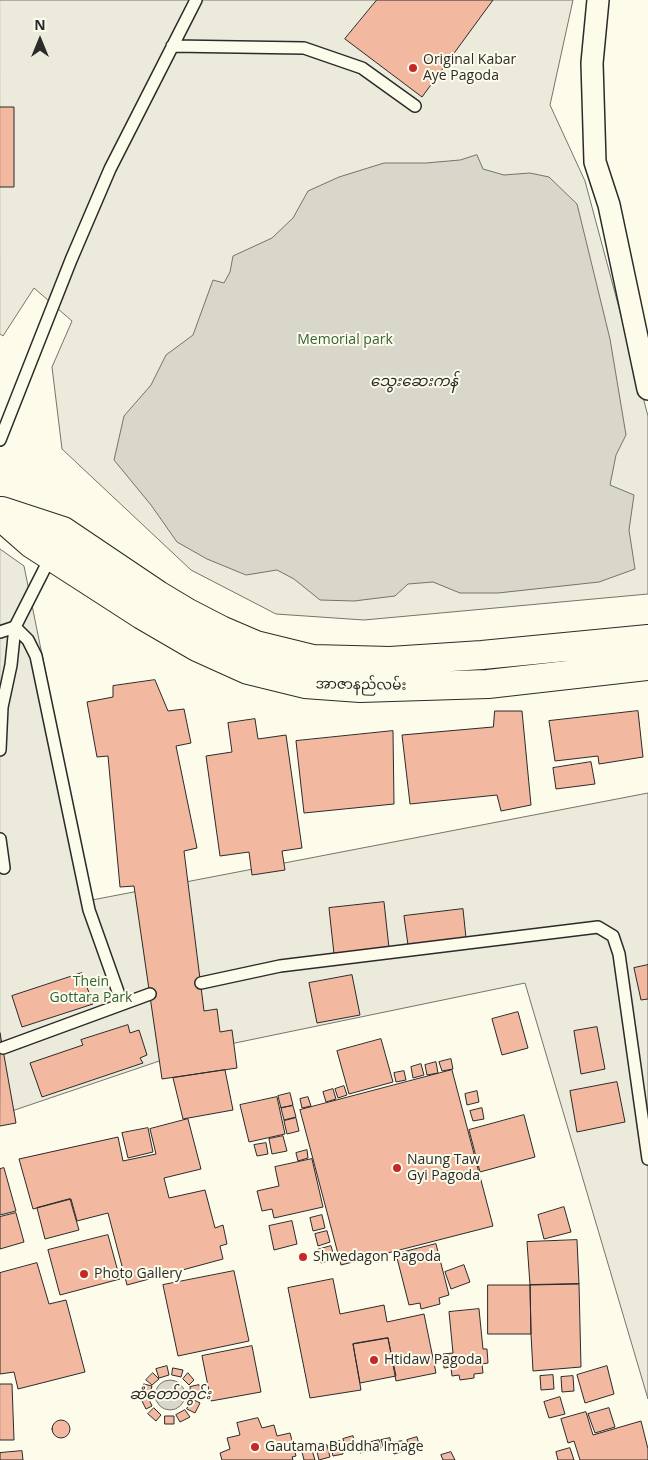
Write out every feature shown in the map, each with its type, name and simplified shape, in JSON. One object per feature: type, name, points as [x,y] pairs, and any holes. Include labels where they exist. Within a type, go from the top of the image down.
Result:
[{"type":"main road","name":"အာဇာနည်လမ်း","points":[[0,510],[57,544],[188,613],[256,645],[313,659],[390,661],[482,655],[648,639]]},
{"type":"main road","name":"အာဇာနည်လမ်း","points":[[0,516],[32,544],[57,544],[142,615],[197,647],[248,670],[306,684],[360,688],[488,684],[648,666]]},
{"type":"main road","points":[[248,670],[256,645]]},
{"type":"main road","points":[[482,655],[488,684]]},
{"type":"street","points":[[598,0],[592,63],[595,162],[608,205],[648,389]]},
{"type":"lane","points":[[0,440],[4,415],[110,169],[196,0]]},
{"type":"lane","points":[[172,46],[304,48],[362,68],[415,106]]},
{"type":"lane","points":[[0,750],[1,707],[11,665],[15,627],[57,544]]},
{"type":"lane","points":[[0,632],[15,627]]},
{"type":"lane","points":[[15,627],[28,640],[36,656],[89,910],[122,1003]]},
{"type":"lane","points":[[0,839],[4,868]]},
{"type":"lane","points":[[200,983],[280,966],[598,927],[613,936],[619,954],[648,1159]]},
{"type":"lane","points":[[3,1048],[150,994]]},
{"type":"green space","name":"Memorial park","points":[[0,0],[573,0],[550,105],[585,181],[648,416],[648,594],[364,620],[276,614],[191,570],[62,449],[52,367],[72,321],[34,288],[3,336],[0,334]]},
{"type":"green space","name":"Thein Gottara Park","points":[[0,549],[24,566],[92,900],[648,793],[648,1399],[525,983],[177,1055],[0,1115]]},
{"type":"water","name":"သွေးဆေးကန်","points":[[477,155],[483,169],[504,175],[530,173],[549,177],[577,204],[610,339],[626,435],[616,455],[610,485],[634,495],[629,530],[635,569],[599,582],[498,593],[460,593],[433,582],[408,584],[395,596],[354,601],[320,600],[294,579],[277,570],[246,575],[207,559],[177,542],[151,505],[114,460],[124,416],[151,385],[166,355],[193,335],[213,280],[224,283],[230,272],[233,256],[272,238],[293,218],[308,191],[339,177],[384,163],[426,163],[460,160]]},
{"type":"water","name":"ဆံတော်တွင်း","points":[[170,1380],[181,1384],[185,1395],[181,1406],[170,1410],[159,1406],[155,1395],[159,1384]]},
{"type":"building","name":"Original Kabar Aye Pagoda","points":[[377,0],[493,0],[422,97],[345,39]]},
{"type":"building","points":[[0,107],[14,107],[14,187],[0,187]]},
{"type":"building","points":[[155,680],[168,711],[184,709],[191,743],[176,746],[197,848],[184,851],[204,1011],[217,1009],[220,1032],[232,1030],[237,1068],[162,1079],[134,886],[120,887],[108,756],[97,757],[87,702],[113,697],[113,686]]},
{"type":"building","points":[[495,711],[522,711],[531,805],[501,811],[497,795],[410,804],[402,735],[493,727]]},
{"type":"building","points":[[638,711],[643,757],[599,764],[598,756],[555,761],[549,721]]},
{"type":"building","points":[[255,719],[258,739],[286,735],[302,848],[282,851],[285,870],[252,875],[249,852],[220,856],[206,756],[232,752],[228,723]]},
{"type":"building","points":[[393,731],[394,804],[304,813],[296,741]]},
{"type":"building","points":[[591,762],[595,784],[556,789],[553,768]]},
{"type":"building","points":[[384,902],[389,948],[334,954],[329,908]]},
{"type":"building","points":[[463,909],[466,938],[408,945],[404,916]]},
{"type":"building","points":[[648,965],[648,999],[641,1000],[634,968]]},
{"type":"building","points":[[82,973],[93,1004],[22,1027],[12,996]]},
{"type":"building","points":[[352,975],[360,1015],[317,1023],[309,983]]},
{"type":"building","points":[[518,1012],[528,1048],[502,1055],[492,1019]]},
{"type":"building","points":[[128,1025],[130,1033],[139,1030],[147,1055],[140,1058],[143,1063],[42,1097],[30,1063],[83,1045],[81,1040]]},
{"type":"building","points":[[597,1027],[605,1069],[581,1074],[574,1031]]},
{"type":"building","points":[[0,1033],[16,1123],[0,1126]]},
{"type":"building","points":[[381,1039],[393,1082],[349,1094],[337,1051]]},
{"type":"building","points":[[451,1059],[453,1069],[442,1071],[439,1062]]},
{"type":"building","points":[[436,1062],[438,1073],[427,1075],[425,1065]]},
{"type":"building","points":[[421,1064],[424,1075],[413,1078],[411,1067]]},
{"type":"building","points":[[225,1070],[233,1110],[183,1119],[173,1078]]},
{"type":"building","name":"Naung Taw Gyi Pagoda","points":[[452,1070],[493,1226],[341,1265],[300,1110]]},
{"type":"building","points":[[404,1071],[406,1080],[396,1082],[394,1073]]},
{"type":"building","points":[[617,1082],[625,1122],[577,1132],[570,1091]]},
{"type":"building","points":[[344,1086],[347,1095],[338,1098],[335,1089]]},
{"type":"building","points":[[333,1089],[336,1099],[326,1102],[323,1092]]},
{"type":"building","points":[[477,1091],[479,1102],[467,1105],[465,1094]]},
{"type":"building","points":[[290,1093],[293,1105],[281,1108],[278,1096]]},
{"type":"building","points":[[277,1097],[285,1134],[249,1142],[240,1105]]},
{"type":"building","points":[[308,1097],[311,1106],[302,1108],[300,1099]]},
{"type":"building","points":[[293,1106],[296,1117],[284,1120],[281,1108]]},
{"type":"building","points":[[482,1108],[484,1119],[473,1121],[470,1111]]},
{"type":"building","points":[[524,1115],[535,1157],[480,1172],[469,1130]]},
{"type":"building","points":[[296,1118],[299,1131],[287,1134],[284,1121]]},
{"type":"building","points":[[188,1119],[201,1169],[164,1178],[169,1198],[205,1190],[215,1228],[223,1225],[227,1244],[220,1246],[223,1259],[127,1285],[108,1213],[77,1221],[71,1199],[33,1209],[19,1159],[118,1137],[123,1161],[156,1154],[150,1129]]},
{"type":"building","points":[[148,1128],[153,1152],[128,1158],[122,1133]]},
{"type":"building","points":[[283,1136],[287,1151],[272,1154],[269,1139]]},
{"type":"building","points":[[266,1143],[268,1154],[257,1156],[254,1145]]},
{"type":"building","points":[[307,1150],[308,1158],[298,1161],[296,1153]]},
{"type":"building","points":[[312,1159],[323,1207],[274,1218],[272,1209],[262,1211],[257,1191],[279,1186],[275,1167]]},
{"type":"building","points":[[4,1168],[16,1211],[0,1215],[0,1169]]},
{"type":"building","points":[[70,1199],[79,1230],[45,1239],[37,1208]]},
{"type":"building","points":[[564,1207],[571,1232],[544,1239],[538,1215]]},
{"type":"building","points":[[16,1213],[24,1242],[0,1249],[0,1217]]},
{"type":"building","points":[[322,1215],[325,1228],[313,1231],[310,1218]]},
{"type":"building","points":[[292,1221],[297,1244],[274,1250],[269,1226]]},
{"type":"building","points":[[327,1231],[330,1242],[318,1246],[315,1234]]},
{"type":"building","points":[[108,1235],[120,1279],[60,1295],[48,1250]]},
{"type":"building","points":[[577,1240],[579,1284],[530,1285],[527,1242]]},
{"type":"building","points":[[436,1244],[449,1295],[439,1298],[440,1304],[421,1309],[420,1303],[409,1305],[396,1254]]},
{"type":"building","points":[[331,1246],[335,1259],[321,1263],[317,1250]]},
{"type":"building","points":[[37,1263],[49,1304],[66,1300],[85,1372],[18,1389],[14,1372],[0,1374],[0,1273]]},
{"type":"building","points":[[464,1265],[470,1282],[451,1289],[445,1272]]},
{"type":"building","points":[[234,1271],[249,1341],[178,1356],[163,1285]]},
{"type":"building","points":[[333,1279],[340,1314],[384,1305],[387,1322],[424,1314],[436,1373],[396,1381],[388,1338],[353,1344],[361,1390],[310,1398],[288,1288]]},
{"type":"building","points":[[579,1284],[581,1367],[533,1371],[530,1285]]},
{"type":"building","points":[[488,1285],[530,1285],[531,1334],[488,1334]]},
{"type":"building","points":[[479,1309],[483,1349],[487,1349],[488,1363],[482,1364],[483,1373],[474,1374],[474,1378],[460,1380],[459,1375],[452,1376],[451,1367],[444,1368],[443,1354],[453,1353],[449,1312]]},
{"type":"building","name":"Htidaw Pagoda","points":[[388,1338],[396,1376],[360,1383],[353,1344]]},
{"type":"building","points":[[252,1346],[261,1392],[211,1401],[202,1356]]},
{"type":"building","points":[[167,1366],[169,1375],[159,1378],[156,1369]]},
{"type":"building","points":[[607,1366],[614,1394],[585,1403],[577,1375]]},
{"type":"building","points":[[173,1368],[183,1370],[181,1377],[172,1375]]},
{"type":"building","points":[[153,1373],[159,1379],[152,1385],[146,1380]]},
{"type":"building","points":[[188,1373],[194,1380],[189,1385],[183,1379]]},
{"type":"building","points":[[553,1375],[554,1389],[541,1390],[540,1376]]},
{"type":"building","points":[[573,1376],[574,1391],[562,1392],[561,1377]]},
{"type":"building","points":[[0,1384],[12,1384],[14,1440],[0,1440]]},
{"type":"building","points":[[144,1384],[152,1386],[149,1397],[141,1394]]},
{"type":"building","points":[[199,1385],[201,1395],[191,1397],[190,1387]]},
{"type":"building","points":[[148,1397],[152,1406],[146,1409],[141,1399]]},
{"type":"building","points":[[560,1397],[565,1414],[549,1418],[544,1402]]},
{"type":"building","points":[[192,1399],[200,1403],[195,1413],[187,1409]]},
{"type":"building","points":[[154,1408],[161,1415],[156,1421],[148,1414]]},
{"type":"building","points":[[609,1408],[615,1427],[595,1433],[588,1414]]},
{"type":"building","points":[[185,1410],[190,1417],[180,1422],[176,1415]]},
{"type":"building","points":[[586,1412],[593,1435],[641,1421],[648,1449],[648,1460],[580,1460],[574,1441],[568,1443],[561,1419]]},
{"type":"building","points":[[165,1416],[174,1416],[174,1424],[165,1424]]},
{"type":"building","points":[[258,1418],[262,1428],[274,1425],[277,1436],[290,1433],[296,1456],[292,1457],[293,1460],[222,1460],[220,1453],[230,1449],[227,1438],[240,1435],[237,1423]]},
{"type":"building","points":[[61,1420],[67,1423],[70,1429],[67,1435],[61,1438],[55,1435],[52,1429],[55,1423]]},
{"type":"building","points":[[353,1436],[356,1447],[346,1450],[343,1439]]},
{"type":"building","points":[[417,1437],[420,1447],[409,1450],[407,1440]]},
{"type":"building","points":[[390,1438],[392,1447],[384,1449],[381,1440]]},
{"type":"building","points":[[379,1440],[381,1448],[373,1450],[371,1442]]},
{"type":"building","points":[[340,1441],[343,1454],[333,1456],[330,1444]]},
{"type":"building","points":[[402,1441],[404,1451],[394,1454],[392,1443]]},
{"type":"building","points":[[365,1443],[368,1451],[360,1453],[358,1445]]},
{"type":"building","points":[[327,1445],[330,1457],[319,1460],[316,1448]]},
{"type":"building","points":[[570,1448],[574,1460],[558,1460],[556,1452]]},
{"type":"building","points":[[312,1450],[315,1460],[304,1460],[302,1452]]},
{"type":"building","points":[[22,1451],[23,1460],[0,1460],[0,1453]]},
{"type":"building","points":[[451,1452],[455,1460],[443,1460],[441,1455]]},
{"type":"place","name":"Original Kabar Aye Pagoda","points":[[413,68]]},
{"type":"place","name":"Naung Taw Gyi Pagoda","points":[[397,1168]]},
{"type":"place","name":"Shwedagon Pagoda","points":[[303,1257]]},
{"type":"place","name":"Photo Gallery","points":[[84,1274]]},
{"type":"place","name":"Htidaw Pagoda","points":[[374,1360]]},
{"type":"place","name":"Gautama Buddha Image","points":[[255,1447]]}]
